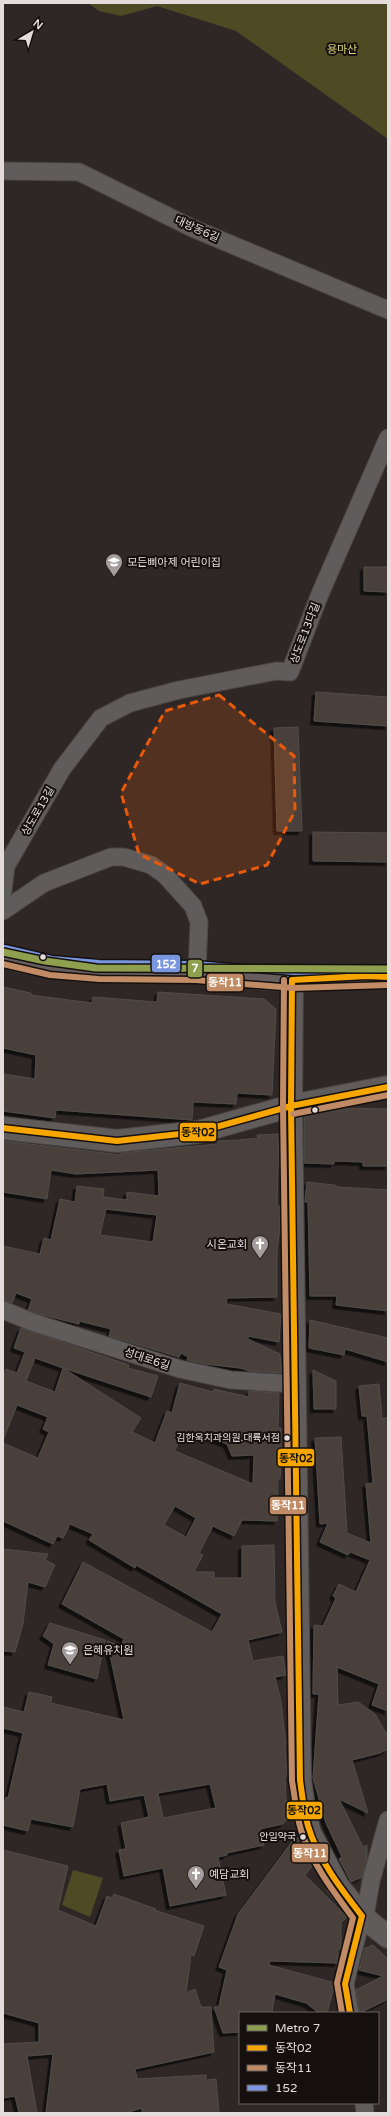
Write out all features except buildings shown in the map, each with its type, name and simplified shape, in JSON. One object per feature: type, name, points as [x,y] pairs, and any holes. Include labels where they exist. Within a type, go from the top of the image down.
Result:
[{"type":"main road","points":[[3,956],[44,965],[95,972],[197,972],[292,980],[367,976],[388,977]]},
{"type":"street","name":"대방동6길","points":[[3,171],[79,172],[192,228],[388,310]]},
{"type":"street","name":"상도로13다길","points":[[86,736],[101,718],[130,703],[195,686],[276,671],[290,672],[320,594],[388,438]]},
{"type":"street","name":"상도로13길","points":[[3,892],[4,865],[62,769],[86,736]]},
{"type":"street","points":[[3,911],[44,883],[111,857],[124,857],[151,865],[165,875],[194,906],[199,922],[197,972]]},
{"type":"street","points":[[292,980],[291,1106],[300,1780],[305,1814],[310,1833],[338,1886],[362,1916],[388,1937]]},
{"type":"street","points":[[3,1128],[117,1141],[198,1132],[291,1106],[388,1087]]},
{"type":"street","name":"성대로6길","points":[[3,1310],[32,1322],[180,1369],[231,1380],[295,1384]]},
{"type":"street","points":[[350,2012],[345,1984],[362,1916],[366,1910],[371,1881],[388,1820]]},
{"type":"highlighted area","points":[[219,695],[294,756],[295,811],[267,865],[200,884],[139,854],[121,793],[165,711]]},
{"type":"green space","name":"용마산","points":[[88,3],[388,3],[388,139],[236,31],[157,6],[121,16],[99,11]]},
{"type":"green space","points":[[73,1870],[103,1878],[90,1917],[62,1905]]},
{"type":"metro line","name":"7","points":[[3,952],[45,961],[96,968],[388,969]]},
{"type":"transit line","name":"152","points":[[5,948],[52,959],[99,963],[196,964],[294,972],[388,969]]},
{"type":"transit line","name":"동작11","points":[[3,964],[50,975],[99,979],[196,980],[294,988],[388,985]]},
{"type":"transit line","name":"동작02","points":[[350,2012],[345,1984],[362,1916],[338,1884],[324,1862],[312,1838],[304,1809],[300,1780],[291,1106],[292,980],[367,976],[388,977]]},
{"type":"transit line","name":"동작11","points":[[284,980],[283,1106],[292,1781],[298,1818],[305,1842],[323,1876],[353,1918],[337,1983],[342,2012]]},
{"type":"transit line","name":"동작02","points":[[3,1128],[117,1141],[198,1132],[291,1106],[388,1087]]},
{"type":"transit line","name":"동작11","points":[[293,1114],[388,1095]]},
{"type":"place","name":"모든삐아제 어린이집","points":[[114,577]]},
{"type":"place","name":"시온교회","points":[[260,1259]]},
{"type":"place","name":"김한욱치과의원.대륙서점","points":[[287,1438]]},
{"type":"place","name":"은혜유치원","points":[[70,1665]]},
{"type":"place","name":"안일약국","points":[[303,1837]]},
{"type":"place","name":"예담교회","points":[[196,1889]]}]
